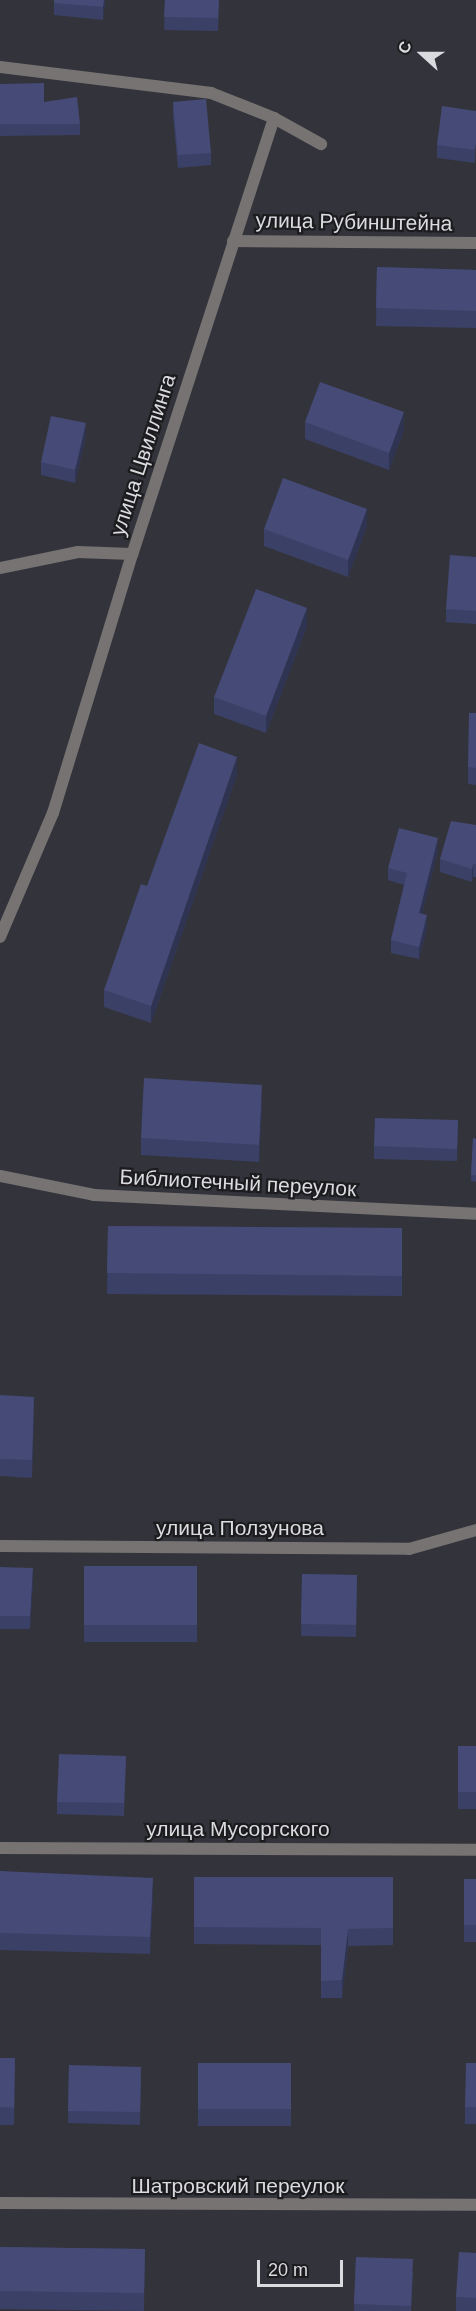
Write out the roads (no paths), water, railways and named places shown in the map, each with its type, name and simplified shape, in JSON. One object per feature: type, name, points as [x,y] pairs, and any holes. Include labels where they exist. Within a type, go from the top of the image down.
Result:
[{"type":"street","points":[[0,67],[211,93],[274,118],[321,144]]},
{"type":"street","name":"улица Цвиллинга","points":[[0,568],[78,552],[132,554],[274,118]]},
{"type":"street","name":"улица Рубинштейна","points":[[233,241],[476,243]]},
{"type":"street","points":[[0,937],[53,813],[132,554]]},
{"type":"street","name":"Библиотечный переулок","points":[[0,1176],[94,1195],[476,1214]]},
{"type":"street","name":"улица Ползунова","points":[[0,1546],[408,1549],[476,1530]]},
{"type":"street","name":"улица Мусоргского","points":[[0,1848],[476,1850]]},
{"type":"street","name":"Шатровский переулок","points":[[0,2204],[476,2205]]}]
